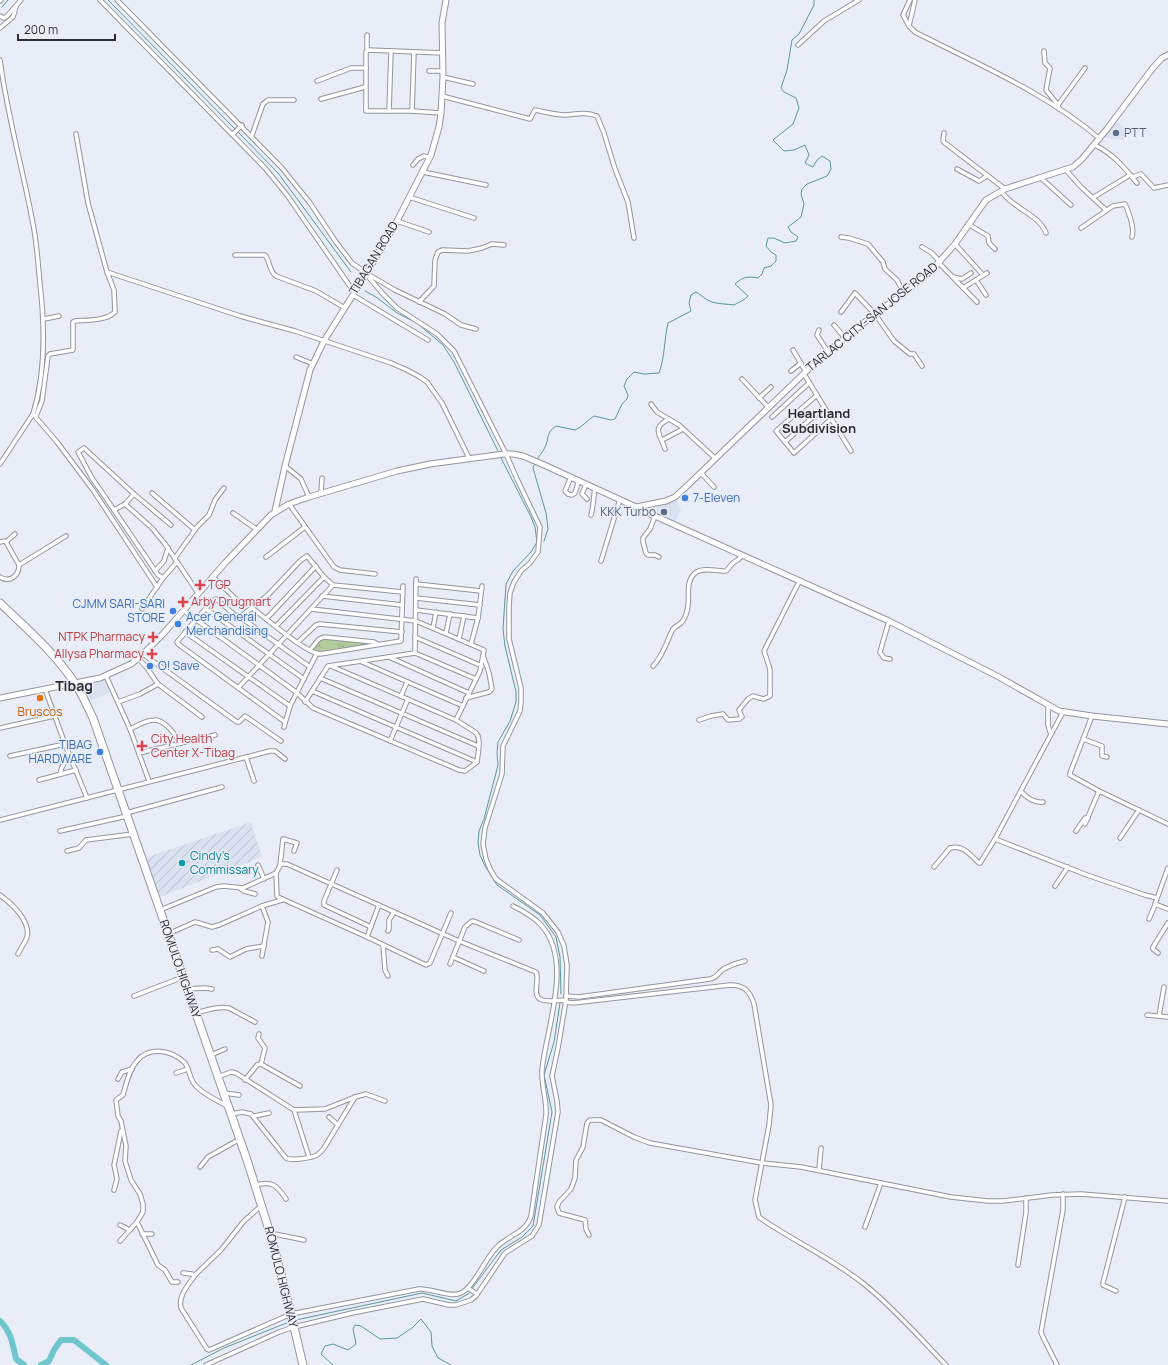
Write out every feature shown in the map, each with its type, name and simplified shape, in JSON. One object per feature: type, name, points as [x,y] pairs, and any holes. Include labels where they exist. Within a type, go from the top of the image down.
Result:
[{"type":"highway","name":"ROMULO HIGHWAY","points":[[0,603],[52,654],[75,684],[93,718],[262,1206],[285,1289],[303,1365]]},
{"type":"main road","name":"TIBAGAN ROAD","points":[[275,511],[307,378],[313,364],[324,341],[354,294],[397,221],[430,158],[439,128],[441,113],[443,74],[442,23],[446,0]]},
{"type":"main road","name":"TARLAC CITY-SAN JOSE ROAD","points":[[636,507],[666,501],[684,489],[828,352],[904,293],[940,262],[955,244],[986,200],[1003,190],[1073,167],[1100,139],[1152,69],[1162,58],[1168,55]]},
{"type":"main road","points":[[0,698],[75,684],[106,676],[127,666],[143,654],[256,529],[275,511],[289,504],[397,471],[470,458],[513,454],[571,476],[655,516],[889,621],[999,677],[1063,712],[1168,724]]},
{"type":"street","points":[[0,16],[4,18],[7,16],[21,0]]},
{"type":"street","points":[[100,0],[233,133],[265,168],[287,195],[354,294],[428,340]]},
{"type":"street","points":[[117,0],[241,126],[252,135],[287,174],[310,203],[352,263],[366,274],[408,297],[445,314],[460,326],[476,329]]},
{"type":"street","points":[[798,46],[824,21],[859,0]]},
{"type":"street","points":[[910,0],[903,15],[908,26],[916,32],[1015,82],[1059,107],[1100,139]]},
{"type":"street","points":[[908,26],[915,0]]},
{"type":"street","points":[[0,28],[13,17],[16,7]]},
{"type":"street","points":[[367,35],[365,110],[367,112],[412,111],[441,113]]},
{"type":"street","points":[[367,51],[443,53]]},
{"type":"street","points":[[1044,51],[1045,63],[1050,68],[1046,90],[1059,107]]},
{"type":"street","points":[[389,111],[391,52]]},
{"type":"street","points":[[412,111],[414,52]]},
{"type":"street","points":[[0,60],[4,95],[34,225],[44,319],[42,364],[34,415]]},
{"type":"street","points":[[317,81],[351,68],[366,68]]},
{"type":"street","points":[[1059,107],[1085,68]]},
{"type":"street","points":[[429,71],[473,84]]},
{"type":"street","points":[[321,99],[365,87]]},
{"type":"street","points":[[442,96],[530,119],[534,110],[561,115],[583,113],[597,116],[628,202],[634,238]]},
{"type":"street","points":[[252,135],[263,104],[266,101],[294,100]]},
{"type":"street","points":[[233,133],[241,126]]},
{"type":"street","points":[[944,133],[944,143],[1003,190],[1011,203],[1025,211],[1038,222],[1046,233]]},
{"type":"street","points":[[0,464],[34,415],[43,394],[48,356],[73,350],[73,322],[99,318],[111,315],[115,312],[114,290],[107,272],[86,196],[76,134]]},
{"type":"street","points":[[1095,145],[1115,158],[1137,183]]},
{"type":"street","points":[[413,165],[418,159],[424,156],[430,158]]},
{"type":"street","points":[[957,169],[979,181],[987,176]]},
{"type":"street","points":[[1065,169],[1081,187],[1094,197],[1106,210]]},
{"type":"street","points":[[423,172],[486,185]]},
{"type":"street","points":[[1094,197],[1131,176],[1140,174],[1154,188],[1168,185]]},
{"type":"street","points":[[1041,178],[1071,205]]},
{"type":"street","points":[[410,197],[474,218]]},
{"type":"street","points":[[1081,228],[1113,206],[1125,204],[1128,210],[1132,237]]},
{"type":"street","points":[[397,221],[429,232]]},
{"type":"street","points":[[968,224],[988,236],[989,242],[995,249]]},
{"type":"street","points":[[841,237],[868,244],[883,262],[886,269],[897,280],[904,293]]},
{"type":"street","points":[[419,302],[434,286],[435,260],[438,252],[442,250],[468,251],[495,243],[504,245]]},
{"type":"street","points":[[955,244],[985,274],[963,288]]},
{"type":"street","points":[[922,247],[932,253],[977,302]]},
{"type":"street","points":[[235,255],[265,255],[273,274],[276,276],[316,291],[345,308]]},
{"type":"street","points":[[107,272],[391,363],[420,377],[427,382],[442,402],[470,458]]},
{"type":"street","points":[[952,276],[962,279],[971,273]]},
{"type":"street","points":[[206,1365],[294,1326],[423,1299],[448,1305],[456,1305],[470,1300],[505,1253],[532,1236],[539,1226],[558,1112],[558,1101],[552,1076],[566,999],[567,966],[564,946],[558,932],[543,913],[496,878],[486,859],[483,844],[485,828],[502,774],[503,746],[520,711],[521,702],[521,688],[509,639],[510,593],[514,582],[538,552],[540,530],[539,523],[454,351],[437,334],[397,308],[366,274]]},
{"type":"street","points":[[976,280],[986,295]]},
{"type":"street","points":[[841,312],[855,293],[875,314],[894,341],[910,354],[914,354],[922,366]]},
{"type":"street","points":[[44,319],[59,316]]},
{"type":"street","points":[[834,325],[845,338]]},
{"type":"street","points":[[819,330],[817,335],[818,338],[828,352]]},
{"type":"street","points":[[793,350],[801,363],[809,383],[851,451]]},
{"type":"street","points":[[296,357],[313,364]]},
{"type":"street","points":[[790,371],[801,363]]},
{"type":"street","points":[[742,380],[769,408]]},
{"type":"street","points":[[772,417],[809,383]]},
{"type":"street","points":[[759,398],[771,387]]},
{"type":"street","points":[[817,395],[776,431],[794,453],[831,419]]},
{"type":"street","points":[[651,404],[658,412],[683,429],[716,459]]},
{"type":"street","points":[[785,442],[824,407]]},
{"type":"street","points":[[34,415],[57,442],[93,490],[157,587]]},
{"type":"street","points":[[666,449],[658,429],[662,423],[669,419]]},
{"type":"street","points":[[662,440],[683,429]]},
{"type":"street","points":[[163,578],[156,571],[92,478],[78,452],[84,448],[134,494],[171,525]]},
{"type":"street","points":[[285,466],[300,479],[309,497]]},
{"type":"street","points":[[701,472],[714,487]]},
{"type":"street","points":[[571,476],[565,491],[568,494],[572,495],[575,493],[579,480]]},
{"type":"street","points":[[321,493],[322,478]]},
{"type":"street","points":[[586,484],[582,494],[587,499]]},
{"type":"street","points":[[142,609],[195,530],[209,515],[215,500],[224,488]]},
{"type":"street","points":[[591,515],[594,504],[593,497],[595,488]]},
{"type":"street","points":[[152,493],[195,530]]},
{"type":"street","points":[[114,510],[125,504],[134,494]]},
{"type":"street","points":[[601,561],[620,499]]},
{"type":"street","points":[[125,504],[152,528],[168,548],[198,593]]},
{"type":"street","points":[[289,504],[337,569],[375,574]]},
{"type":"street","points":[[233,513],[256,529]]},
{"type":"street","points":[[655,516],[650,529],[643,538],[643,542],[648,555],[655,555],[659,557]]},
{"type":"street","points":[[266,557],[305,527]]},
{"type":"street","points":[[0,542],[6,542],[15,534]]},
{"type":"street","points":[[19,565],[66,536]]},
{"type":"street","points":[[0,577],[8,580],[18,571],[19,565],[6,542]]},
{"type":"street","points":[[156,571],[164,561],[168,548]]},
{"type":"street","points":[[653,666],[660,658],[674,628],[683,621],[688,608],[688,584],[695,574],[712,570],[726,572],[733,563],[739,560],[742,555]]},
{"type":"street","points":[[240,617],[268,595],[304,558],[308,557],[324,577],[333,585],[402,592]]},
{"type":"street","points":[[266,619],[316,566]]},
{"type":"street","points":[[213,577],[236,599]]},
{"type":"street","points":[[276,626],[324,577]]},
{"type":"street","points":[[415,653],[416,579]]},
{"type":"street","points":[[698,720],[723,714],[728,720],[739,719],[742,717],[739,710],[751,697],[755,696],[764,699],[770,696],[770,669],[764,651],[800,580]]},
{"type":"street","points":[[416,584],[481,591]]},
{"type":"street","points":[[238,688],[286,634],[333,585]]},
{"type":"street","points":[[252,608],[286,634],[317,653],[400,641],[402,638],[403,586]]},
{"type":"street","points":[[471,644],[478,618],[482,586]]},
{"type":"street","points":[[322,596],[402,605]]},
{"type":"street","points":[[416,598],[480,604]]},
{"type":"street","points":[[310,667],[240,617],[235,615],[216,599],[213,600],[195,620],[177,643],[285,724],[296,692],[304,679],[310,667],[317,653]]},
{"type":"street","points":[[206,609],[304,679]]},
{"type":"street","points":[[311,609],[402,618],[416,621],[484,650],[482,666],[456,720]]},
{"type":"street","points":[[183,610],[296,692],[313,708],[459,770],[465,771],[477,762],[479,738],[477,734],[456,720],[331,666]]},
{"type":"street","points":[[416,610],[478,618]]},
{"type":"street","points":[[433,628],[436,612]]},
{"type":"street","points":[[446,633],[450,614]]},
{"type":"street","points":[[459,639],[464,616]]},
{"type":"street","points":[[889,621],[880,652],[884,658],[890,660]]},
{"type":"street","points":[[298,642],[316,625],[320,624],[402,632]]},
{"type":"street","points":[[185,632],[290,706]]},
{"type":"street","points":[[310,650],[319,639],[324,637],[374,642],[378,644]]},
{"type":"street","points":[[416,637],[482,666]]},
{"type":"street","points":[[305,702],[327,667],[415,653],[476,679]]},
{"type":"street","points":[[143,654],[237,722],[240,722],[245,716],[281,741]]},
{"type":"street","points":[[389,657],[469,693]]},
{"type":"street","points":[[138,658],[158,684],[202,717]]},
{"type":"street","points":[[466,698],[489,692],[492,689],[484,658]]},
{"type":"street","points":[[361,661],[463,706]]},
{"type":"street","points":[[106,676],[130,729],[149,781]]},
{"type":"street","points":[[320,678],[478,746]]},
{"type":"street","points":[[401,696],[408,682]]},
{"type":"street","points":[[118,702],[140,694],[158,684]]},
{"type":"street","points":[[45,689],[54,716],[87,798]]},
{"type":"street","points":[[312,691],[477,762]]},
{"type":"street","points":[[390,741],[408,699]]},
{"type":"street","points":[[1048,705],[1048,725],[1050,732]]},
{"type":"street","points":[[934,867],[950,848],[953,847],[963,848],[980,863],[995,839],[1063,712]]},
{"type":"street","points":[[0,728],[54,716]]},
{"type":"street","points":[[1092,716],[1070,775],[1099,791],[1168,824]]},
{"type":"street","points":[[130,729],[153,720],[159,720],[173,732],[180,743]]},
{"type":"street","points":[[139,753],[215,735]]},
{"type":"street","points":[[1083,739],[1102,746],[1102,756],[1107,756]]},
{"type":"street","points":[[10,756],[65,744]]},
{"type":"street","points":[[0,820],[149,781],[274,751],[285,759]]},
{"type":"street","points":[[60,774],[62,766],[70,755]]},
{"type":"street","points":[[246,757],[254,781]]},
{"type":"street","points":[[39,780],[76,770]]},
{"type":"street","points":[[60,831],[126,815],[222,787]]},
{"type":"street","points":[[1021,791],[1023,794],[1036,802],[1044,802]]},
{"type":"street","points":[[1085,824],[1099,791]]},
{"type":"street","points":[[1120,838],[1139,810]]},
{"type":"street","points":[[1076,831],[1085,818],[1088,818]]},
{"type":"street","points":[[67,851],[79,848],[86,840],[133,834]]},
{"type":"street","points":[[294,851],[297,843],[283,839],[280,865],[276,873],[277,896],[426,965],[430,963],[451,913]]},
{"type":"street","points":[[995,839],[1106,882],[1157,898]]},
{"type":"street","points":[[280,865],[287,864],[459,941],[536,972],[538,975],[536,990],[540,1000],[566,999],[710,979],[715,978],[721,971],[728,967],[745,961]]},
{"type":"street","points":[[258,865],[264,879]]},
{"type":"street","points":[[1055,886],[1068,867]]},
{"type":"street","points":[[1149,919],[1168,868]]},
{"type":"street","points":[[337,870],[324,901],[324,906],[371,927]]},
{"type":"street","points":[[240,888],[276,873]]},
{"type":"street","points":[[160,910],[216,887],[224,886],[240,888],[254,894]]},
{"type":"street","points":[[0,895],[17,909],[27,929],[27,937],[18,954]]},
{"type":"street","points":[[168,934],[195,922],[212,927],[219,925],[262,906],[278,900],[284,900]]},
{"type":"street","points":[[367,937],[379,905]]},
{"type":"street","points":[[1155,905],[1168,910]]},
{"type":"street","points":[[262,906],[268,922],[262,956]]},
{"type":"street","points":[[262,1206],[244,1221],[221,1250],[195,1275],[180,1299],[181,1308],[209,1350],[291,1315],[419,1289],[456,1295],[460,1294],[469,1288],[495,1248],[524,1228],[530,1220],[546,1115],[547,1105],[542,1081],[542,1068],[555,1000],[556,962],[551,940],[541,925],[514,906]]},
{"type":"street","points":[[388,931],[389,920],[394,912]]},
{"type":"street","points":[[450,964],[467,924],[474,921],[519,940]]},
{"type":"street","points":[[1158,953],[1153,949],[1153,947],[1168,923]]},
{"type":"street","points":[[383,944],[385,970],[388,976]]},
{"type":"street","points":[[212,950],[218,949],[230,957],[246,949],[264,946]]},
{"type":"street","points":[[453,957],[484,971]]},
{"type":"street","points":[[134,996],[183,977]]},
{"type":"street","points":[[566,999],[573,1003],[730,985],[743,987],[751,996],[754,1004],[770,1102],[769,1125],[756,1200],[758,1213],[761,1219],[845,1270],[864,1284],[880,1298],[946,1365]]},
{"type":"street","points":[[1159,1016],[1164,987]]},
{"type":"street","points":[[188,989],[205,988],[212,990]]},
{"type":"street","points":[[195,1013],[225,1007],[255,1022]]},
{"type":"street","points":[[1147,1015],[1168,1017]]},
{"type":"street","points":[[259,1034],[258,1038],[265,1048],[261,1064]]},
{"type":"street","points":[[210,1055],[225,1049]]},
{"type":"street","points":[[120,1241],[137,1222],[143,1212],[143,1204],[140,1194],[131,1180],[125,1161],[126,1146],[116,1103],[117,1099],[123,1095],[132,1069],[137,1060],[152,1052],[161,1051],[173,1054],[184,1063],[194,1085],[227,1106]]},
{"type":"street","points":[[244,1080],[257,1065],[261,1064]]},
{"type":"street","points":[[261,1064],[300,1086]]},
{"type":"street","points":[[118,1079],[122,1072],[132,1069]]},
{"type":"street","points":[[176,1073],[188,1069]]},
{"type":"street","points":[[217,1077],[234,1073],[294,1110],[325,1109],[354,1097],[366,1094],[386,1101]]},
{"type":"street","points":[[223,1093],[239,1095]]},
{"type":"street","points":[[231,1114],[247,1112],[254,1116],[288,1159],[309,1157],[319,1154],[354,1097]]},
{"type":"street","points":[[294,1110],[309,1157]]},
{"type":"street","points":[[254,1116],[270,1113]]},
{"type":"street","points":[[329,1117],[338,1125]]},
{"type":"street","points":[[589,1235],[586,1229],[585,1220],[562,1214],[557,1208],[559,1202],[571,1189],[575,1178],[576,1160],[581,1152],[587,1122],[590,1120],[601,1120],[634,1137],[650,1143],[819,1170],[951,1198],[988,1201],[1063,1194],[1081,1194],[1168,1201]]},
{"type":"street","points":[[114,1190],[117,1179],[114,1165],[122,1130]]},
{"type":"street","points":[[200,1167],[212,1154],[240,1139]]},
{"type":"street","points":[[819,1170],[821,1148]]},
{"type":"street","points":[[255,1185],[265,1183],[271,1184],[279,1188],[286,1199]]},
{"type":"street","points":[[865,1227],[881,1183]]},
{"type":"street","points":[[1057,1365],[1042,1337],[1041,1332],[1063,1210],[1063,1194]]},
{"type":"street","points":[[1116,1291],[1103,1285],[1103,1283],[1125,1197]]},
{"type":"street","points":[[1018,1265],[1026,1212],[1026,1198]]},
{"type":"street","points":[[137,1222],[158,1265],[165,1270],[172,1282],[178,1282]]},
{"type":"street","points":[[120,1225],[130,1230]]},
{"type":"street","points":[[270,1233],[304,1240]]},
{"type":"street","points":[[142,1234],[152,1234]]},
{"type":"street","points":[[183,1273],[195,1275]]},
{"type":"street","points":[[469,1288],[476,1293]]},
{"type":"shaded area","points":[[1116,121],[1131,132],[1124,140],[1104,138]]},
{"type":"shaded area","points":[[677,500],[681,510],[675,522],[654,514],[653,509]]},
{"type":"shaded area","points":[[105,678],[111,692],[88,702],[82,687]]},
{"type":"shaded area","points":[[251,822],[262,857],[160,897],[145,858]]},
{"type":"green space","points":[[324,637],[382,644],[317,655],[311,650]]},
{"type":"waterway","points":[[2,7],[8,0]]},
{"type":"waterway","points":[[108,0],[235,129]]},
{"type":"waterway","points":[[537,460],[546,445],[550,431],[556,426],[575,430],[594,416],[611,420],[615,419],[622,404],[627,399],[628,395],[624,386],[627,379],[634,372],[644,374],[659,373],[668,323],[691,311],[689,303],[691,295],[696,292],[707,300],[720,304],[734,305],[744,300],[748,296],[735,284],[745,278],[758,278],[762,274],[764,268],[771,266],[776,261],[776,255],[766,246],[768,238],[774,238],[785,243],[796,241],[798,237],[791,232],[788,227],[801,217],[804,204],[801,194],[802,189],[807,184],[827,176],[831,169],[830,161],[822,156],[817,160],[813,167],[805,163],[809,155],[805,145],[794,150],[784,151],[773,140],[793,124],[799,108],[796,98],[784,92],[781,88],[787,70],[792,40],[799,34],[814,5],[814,0]]},
{"type":"waterway","points":[[238,132],[278,173],[351,272]]},
{"type":"waterway","points":[[365,291],[376,297],[397,313],[417,323],[443,345],[454,362],[499,453]]},
{"type":"waterway","points":[[500,456],[531,517],[535,527],[537,542],[531,552],[513,571],[506,584],[503,629],[505,646],[516,692],[516,702],[510,721],[498,742],[498,765],[484,819],[479,831],[478,843],[480,855],[497,885],[540,915],[556,937],[560,957],[561,994]]},
{"type":"waterway","points":[[535,463],[533,468],[546,513],[548,529],[544,541]]},
{"type":"waterway","points":[[296,1320],[422,1293],[456,1301],[468,1294],[501,1250],[522,1237],[533,1226],[552,1112],[544,1075],[554,1042],[560,1003]]},
{"type":"waterway","points":[[333,1365],[321,1354],[325,1346],[333,1344],[348,1350],[356,1344],[353,1329],[355,1325],[361,1326],[380,1339],[397,1338],[412,1328],[421,1319],[431,1332],[432,1346],[438,1358],[451,1365]]},
{"type":"waterway","points":[[0,1321],[7,1329],[13,1343],[16,1359],[24,1365]]},
{"type":"waterway","points":[[191,1365],[224,1348],[289,1322]]},
{"type":"waterway","points":[[41,1365],[49,1361],[61,1340],[74,1340],[106,1365]]},
{"type":"place","name":"PTT","points":[[1116,133]]},
{"type":"place","name":"7-Eleven","points":[[685,498]]},
{"type":"place","name":"KKK Turbo","points":[[664,512]]},
{"type":"place","name":"TGP","points":[[200,585]]},
{"type":"place","name":"Arby Drugmart","points":[[183,602]]},
{"type":"place","name":"CJMM SARI-SARI STORE","points":[[173,611]]},
{"type":"place","name":"Acer General Merchandising","points":[[178,624]]},
{"type":"place","name":"NTPK Pharmacy","points":[[153,637]]},
{"type":"place","name":"Allysa Pharmacy","points":[[152,654]]},
{"type":"place","name":"O! Save","points":[[150,666]]},
{"type":"place","name":"Bruscos","points":[[40,698]]},
{"type":"place","name":"City Health Center X-Tibag","points":[[142,746]]},
{"type":"place","name":"TIBAG HARDWARE","points":[[100,752]]},
{"type":"place","name":"Cindy's Commissary","points":[[182,863]]},
{"type":"district","name":"Heartland Subdivision","points":[[819,420]]},
{"type":"district","name":"Tibag","points":[[74,686]]}]
